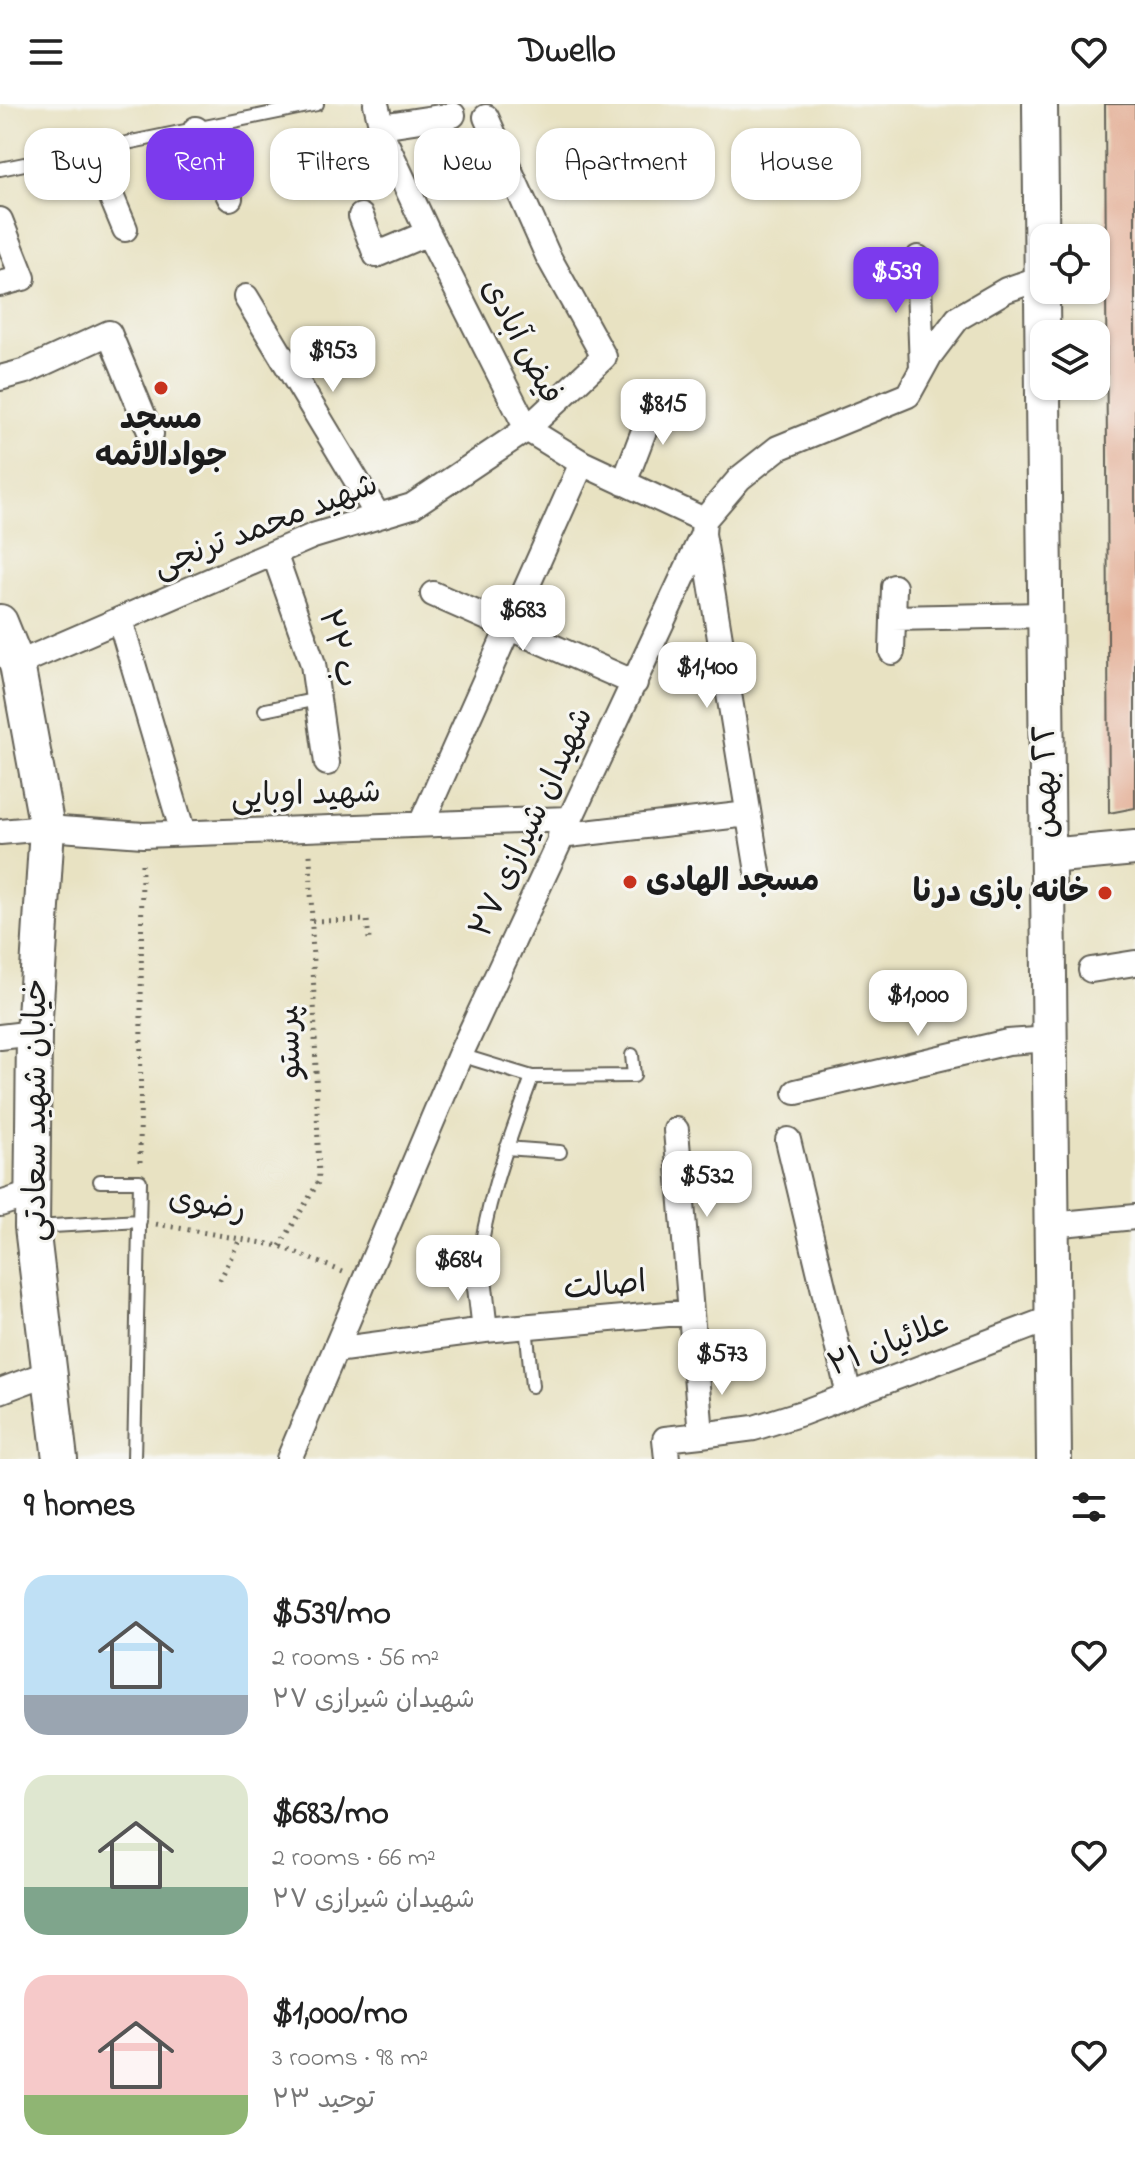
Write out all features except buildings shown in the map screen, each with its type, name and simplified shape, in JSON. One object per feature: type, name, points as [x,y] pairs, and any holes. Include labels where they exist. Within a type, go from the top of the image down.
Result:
[{"type":"main road","name":"٢٢ بهمن","points":[[1040,104],[1041,224]]},
{"type":"main road","name":"٢٢ بهمن","points":[[1041,304],[1054,1459]]},
{"type":"main road","name":"خیابان شهید سعادتی","points":[[0,622],[17,664],[12,701],[47,828],[34,1033],[16,1199],[32,1227],[60,1459]]},
{"type":"main road","points":[[1048,856],[1135,848]]},
{"type":"street","points":[[378,115],[453,115]]},
{"type":"street","name":"فیض آبادی","points":[[378,115],[385,141],[428,233],[527,429],[582,463],[703,527]]},
{"type":"street","name":"شهید محمد ترنجی","points":[[17,664],[313,536],[412,506],[527,429],[604,357],[548,256],[486,117]]},
{"type":"street","points":[[113,200],[125,229]]},
{"type":"street","points":[[361,216],[376,255],[428,233]]},
{"type":"street","points":[[0,220],[12,281]]},
{"type":"street","points":[[918,258],[922,369]]},
{"type":"street","name":"شهیدان شیرازی ۲۷","points":[[289,1459],[460,1055],[564,827],[635,683],[703,527],[740,478],[778,448],[908,395],[922,369],[958,318],[1006,290],[1030,282]]},
{"type":"street","points":[[246,297],[378,516]]},
{"type":"street","points":[[0,378],[26,371],[109,333],[151,434]]},
{"type":"street","points":[[624,483],[658,394]]},
{"type":"street","points":[[421,824],[582,463]]},
{"type":"street","points":[[703,527],[759,878]]},
{"type":"street","name":"ب ۲۲","points":[[274,553],[313,664],[327,763]]},
{"type":"street","points":[[892,652],[894,587]]},
{"type":"street","points":[[433,594],[635,683]]},
{"type":"street","points":[[893,618],[1045,615]]},
{"type":"street","points":[[120,620],[183,833]]},
{"type":"street","name":"شهید اوبایی","points":[[0,832],[47,828],[143,835],[421,824],[564,827],[748,814]]},
{"type":"street","points":[[1091,970],[1135,963]]},
{"type":"street","points":[[0,1037],[34,1033]]},
{"type":"street","points":[[796,1092],[869,1079],[1008,1042],[1050,1039]]},
{"type":"street","points":[[676,1130],[701,1435]]},
{"type":"street","points":[[788,1140],[849,1395]]},
{"type":"street","points":[[1051,1225],[1135,1217]]},
{"type":"street","points":[[478,1270],[485,1330]]},
{"type":"street","name":"اصالت","points":[[335,1350],[485,1330],[691,1312]]},
{"type":"street","name":"علائیان ۲۱","points":[[667,1459],[665,1439],[754,1428],[1052,1318]]},
{"type":"street","points":[[0,1391],[51,1372]]},
{"type":"lane","points":[[201,128],[317,104]]},
{"type":"lane","points":[[0,169],[24,164]]},
{"type":"lane","points":[[265,710],[318,699]]},
{"type":"lane","points":[[460,1055],[532,1077],[634,1076],[632,1055]]},
{"type":"lane","points":[[478,1270],[482,1233],[506,1148],[532,1077]]},
{"type":"lane","points":[[506,1148],[560,1152]]},
{"type":"lane","points":[[100,1181],[140,1181],[134,1459]]},
{"type":"lane","name":"رضوی","points":[[32,1227],[140,1221]]},
{"type":"lane","points":[[526,1326],[532,1386]]},
{"type":"path","name":"‍‍‍‍‍پرستو","points":[[280,1246],[319,1181],[309,829]]},
{"type":"path","points":[[140,1181],[143,835]]},
{"type":"path","points":[[312,921],[367,920],[369,939]]},
{"type":"path","name":"رضوی","points":[[140,1221],[280,1246],[366,1281]]},
{"type":"path","points":[[220,1280],[240,1239]]},
{"type":"place","name":"مسجد جوادالائمه","points":[[161,388]]},
{"type":"place","name":"مسجد الهادی","points":[[630,882]]},
{"type":"place","name":"خانه بازی درنا","points":[[1105,893]]}]
